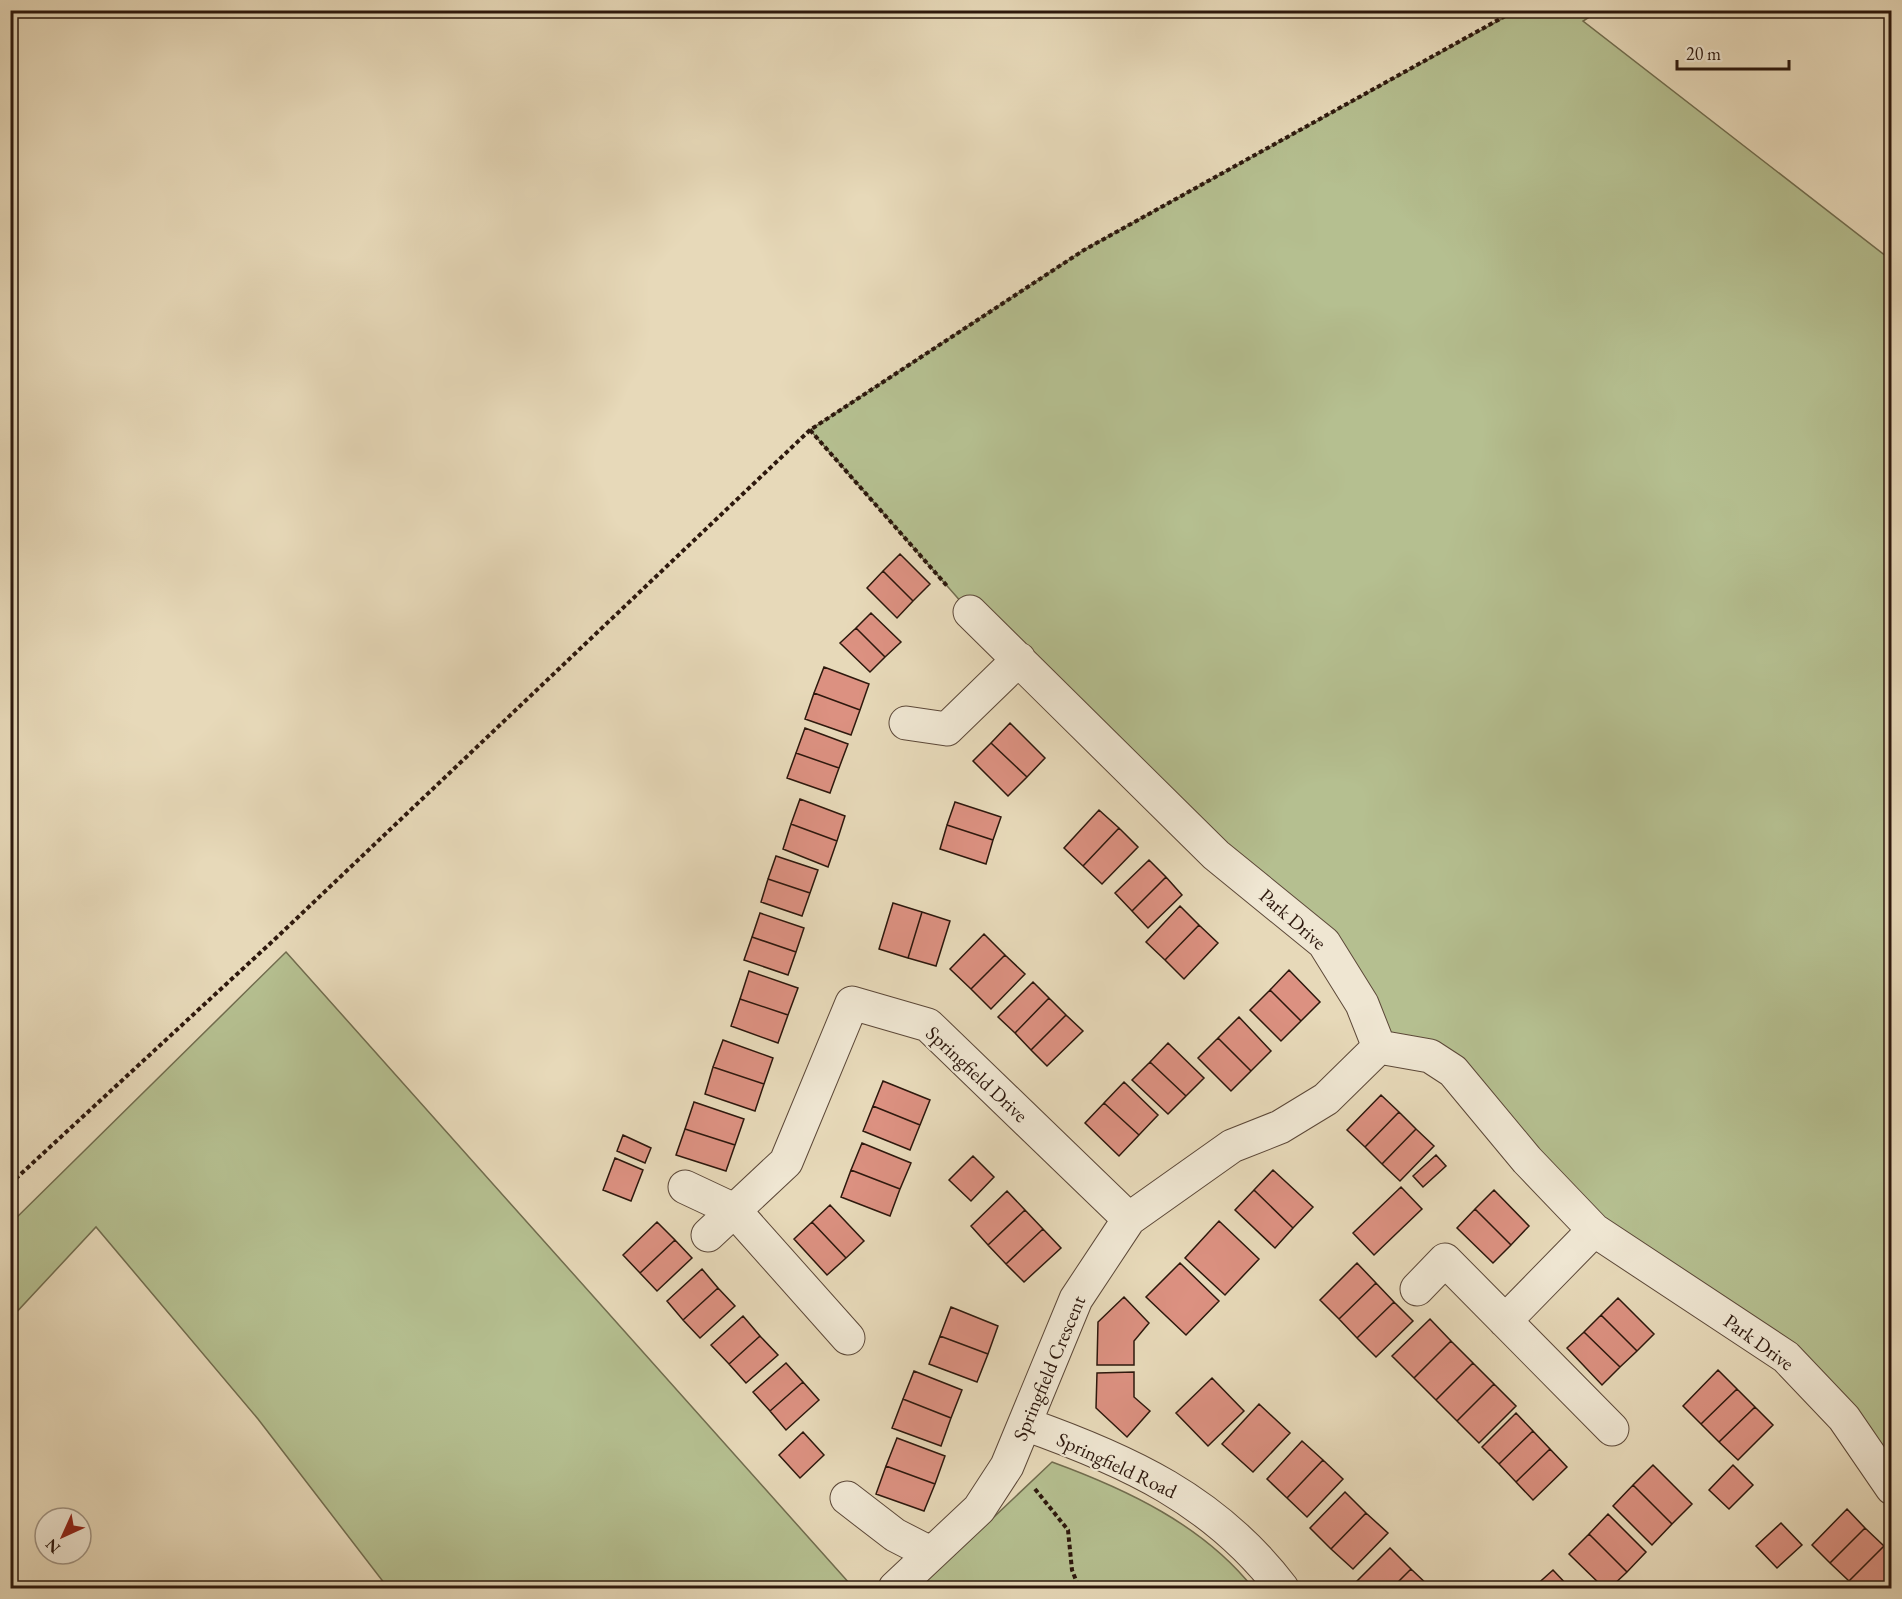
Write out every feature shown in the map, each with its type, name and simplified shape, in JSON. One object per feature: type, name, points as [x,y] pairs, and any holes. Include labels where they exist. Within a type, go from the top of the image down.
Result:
[{"type":"street","name":"Park Drive","points":[[970,612],[1216,855],[1324,943],[1362,1004],[1378,1047],[1430,1056],[1453,1071],[1527,1160],[1594,1230],[1786,1357],[1844,1418],[1892,1488]]},
{"type":"street","points":[[906,723],[947,729],[1018,659]]},
{"type":"street","name":"Springfield Drive","points":[[708,1235],[786,1162],[852,1003],[928,1025],[1130,1219]]},
{"type":"street","name":"Springfield Crescent","points":[[895,1588],[979,1509],[1006,1466],[1076,1299],[1130,1219],[1232,1146],[1280,1127],[1326,1099],[1378,1047]]},
{"type":"street","points":[[685,1187],[734,1210],[848,1338]]},
{"type":"street","points":[[1505,1321],[1594,1230]]},
{"type":"street","points":[[1417,1289],[1445,1260],[1612,1429]]},
{"type":"street","name":"Springfield Road","points":[[1025,1424],[1087,1446],[1168,1485],[1216,1519],[1259,1559],[1282,1588]]},
{"type":"street","points":[[846,1498],[895,1535],[930,1553]]},
{"type":"path","points":[[10,1184],[284,931],[810,430],[1084,250],[1516,10]]},
{"type":"path","points":[[810,430],[970,612]]},
{"type":"path","points":[[1006,1466],[1030,1483],[1068,1530],[1072,1570],[1079,1588]]},
{"type":"green space","points":[[1516,11],[1599,11],[1583,21],[1891,260],[1891,1488],[1844,1418],[1644,1263],[1453,1071],[1379,1047],[1362,1004],[970,612],[810,430],[1084,250]]},
{"type":"green space","points":[[286,952],[850,1584],[846,1588],[388,1588],[258,1419],[96,1227],[11,1318],[11,1223]]},
{"type":"green space","points":[[1052,1462],[1108,1484],[1162,1512],[1211,1546],[1253,1588],[919,1588]]},
{"type":"building","points":[[900,554],[930,584],[913,601],[883,571]]},
{"type":"building","points":[[883,571],[913,601],[897,618],[867,588]]},
{"type":"building","points":[[871,613],[901,642],[885,657],[856,628]]},
{"type":"building","points":[[856,628],[885,657],[870,672],[840,643]]},
{"type":"building","points":[[824,667],[869,684],[860,710],[814,693]]},
{"type":"building","points":[[814,693],[860,710],[851,735],[805,719]]},
{"type":"building","points":[[1010,723],[1045,758],[1027,777],[991,743]]},
{"type":"building","points":[[805,728],[848,744],[839,768],[796,753]]},
{"type":"building","points":[[991,743],[1027,777],[1008,796],[973,761]]},
{"type":"building","points":[[796,753],[839,768],[830,793],[787,778]]},
{"type":"building","points":[[800,799],[845,816],[837,841],[791,824]]},
{"type":"building","points":[[955,802],[1001,817],[993,840],[947,825]]},
{"type":"building","points":[[1099,810],[1119,828],[1083,866],[1064,848]]},
{"type":"building","points":[[791,824],[837,841],[828,867],[783,849]]},
{"type":"building","points":[[947,825],[993,840],[986,864],[940,849]]},
{"type":"building","points":[[1119,828],[1138,847],[1102,884],[1083,866]]},
{"type":"building","points":[[776,856],[818,870],[810,893],[768,879]]},
{"type":"building","points":[[1149,860],[1166,877],[1132,911],[1115,893]]},
{"type":"building","points":[[1166,877],[1182,895],[1148,928],[1132,911]]},
{"type":"building","points":[[768,879],[810,893],[802,916],[761,902]]},
{"type":"building","points":[[893,903],[922,912],[908,958],[879,949]]},
{"type":"building","points":[[1180,906],[1199,925],[1165,960],[1146,942]]},
{"type":"building","points":[[922,912],[950,921],[936,966],[908,958]]},
{"type":"building","points":[[760,913],[804,928],[796,952],[752,937]]},
{"type":"building","points":[[1199,925],[1218,943],[1184,979],[1165,960]]},
{"type":"building","points":[[984,934],[1005,955],[971,989],[950,969]]},
{"type":"building","points":[[752,937],[796,952],[788,975],[744,960]]},
{"type":"building","points":[[1005,955],[1025,974],[991,1009],[971,989]]},
{"type":"building","points":[[1289,970],[1320,1002],[1301,1021],[1270,990]]},
{"type":"building","points":[[749,971],[798,988],[788,1015],[740,999]]},
{"type":"building","points":[[1033,982],[1049,998],[1015,1033],[998,1017]]},
{"type":"building","points":[[1270,990],[1301,1021],[1281,1041],[1250,1010]]},
{"type":"building","points":[[1049,998],[1066,1015],[1031,1050],[1015,1033]]},
{"type":"building","points":[[740,999],[788,1015],[778,1043],[731,1026]]},
{"type":"building","points":[[1066,1015],[1083,1031],[1047,1066],[1031,1050]]},
{"type":"building","points":[[1239,1017],[1271,1051],[1251,1071],[1218,1038]]},
{"type":"building","points":[[1218,1038],[1251,1071],[1231,1091],[1198,1058]]},
{"type":"building","points":[[723,1040],[773,1058],[764,1084],[713,1067]]},
{"type":"building","points":[[1168,1043],[1204,1078],[1186,1096],[1150,1062]]},
{"type":"building","points":[[1150,1062],[1186,1096],[1168,1114],[1132,1080]]},
{"type":"building","points":[[713,1067],[764,1084],[755,1111],[705,1094]]},
{"type":"building","points":[[883,1081],[930,1100],[920,1125],[873,1106]]},
{"type":"building","points":[[1124,1082],[1158,1115],[1139,1135],[1104,1103]]},
{"type":"building","points":[[1381,1095],[1399,1112],[1365,1147],[1347,1130]]},
{"type":"building","points":[[694,1102],[744,1119],[735,1145],[685,1129]]},
{"type":"building","points":[[1104,1103],[1139,1135],[1119,1156],[1085,1123]]},
{"type":"building","points":[[873,1106],[920,1125],[910,1150],[863,1131]]},
{"type":"building","points":[[1399,1112],[1416,1129],[1382,1164],[1365,1147]]},
{"type":"building","points":[[685,1129],[735,1145],[726,1171],[676,1155]]},
{"type":"building","points":[[1416,1129],[1434,1146],[1400,1181],[1382,1164]]},
{"type":"building","points":[[623,1135],[651,1148],[645,1163],[617,1151]]},
{"type":"building","points":[[862,1143],[911,1163],[900,1189],[851,1170]]},
{"type":"building","points":[[1436,1155],[1446,1166],[1423,1187],[1413,1176]]},
{"type":"building","points":[[973,1156],[994,1177],[971,1201],[949,1180]]},
{"type":"building","points":[[615,1158],[643,1170],[631,1201],[603,1190]]},
{"type":"building","points":[[851,1170],[900,1189],[890,1216],[841,1197]]},
{"type":"building","points":[[1273,1170],[1313,1207],[1293,1228],[1254,1190]]},
{"type":"building","points":[[1401,1187],[1422,1209],[1374,1255],[1353,1233]]},
{"type":"building","points":[[1254,1190],[1293,1228],[1275,1248],[1235,1210]]},
{"type":"building","points":[[1494,1190],[1529,1226],[1511,1245],[1475,1209]]},
{"type":"building","points":[[1007,1191],[1025,1210],[988,1245],[971,1226]]},
{"type":"building","points":[[830,1205],[864,1241],[846,1258],[812,1222]]},
{"type":"building","points":[[1475,1209],[1511,1245],[1493,1263],[1457,1228]]},
{"type":"building","points":[[1025,1210],[1043,1229],[1006,1264],[988,1245]]},
{"type":"building","points":[[1219,1221],[1259,1259],[1225,1295],[1185,1258]]},
{"type":"building","points":[[657,1222],[675,1240],[640,1273],[623,1255]]},
{"type":"building","points":[[812,1222],[846,1258],[827,1275],[794,1239]]},
{"type":"building","points":[[1043,1229],[1061,1248],[1024,1282],[1006,1264]]},
{"type":"building","points":[[675,1240],[692,1258],[657,1291],[640,1273]]},
{"type":"building","points":[[1180,1263],[1219,1301],[1186,1335],[1146,1297]]},
{"type":"building","points":[[1357,1263],[1376,1283],[1339,1319],[1320,1300]]},
{"type":"building","points":[[702,1269],[718,1288],[683,1320],[667,1301]]},
{"type":"building","points":[[1376,1283],[1394,1302],[1357,1338],[1339,1319]]},
{"type":"building","points":[[718,1288],[735,1306],[700,1338],[683,1320]]},
{"type":"building","points":[[1124,1297],[1149,1323],[1134,1341],[1134,1365],[1097,1365],[1098,1322]]},
{"type":"building","points":[[1618,1298],[1654,1334],[1637,1351],[1601,1315]]},
{"type":"building","points":[[1394,1302],[1413,1321],[1376,1357],[1357,1338]]},
{"type":"building","points":[[951,1307],[998,1326],[988,1354],[940,1336]]},
{"type":"building","points":[[1601,1315],[1637,1351],[1620,1367],[1584,1332]]},
{"type":"building","points":[[743,1316],[760,1336],[729,1364],[711,1345]]},
{"type":"building","points":[[1430,1319],[1451,1341],[1414,1378],[1392,1356]]},
{"type":"building","points":[[1584,1332],[1620,1367],[1602,1385],[1567,1348]]},
{"type":"building","points":[[760,1336],[778,1355],[746,1383],[729,1364]]},
{"type":"building","points":[[940,1336],[988,1354],[977,1382],[929,1364]]},
{"type":"building","points":[[1451,1341],[1473,1363],[1436,1400],[1414,1378]]},
{"type":"building","points":[[786,1363],[803,1382],[770,1411],[753,1392]]},
{"type":"building","points":[[1473,1363],[1494,1384],[1457,1421],[1436,1400]]},
{"type":"building","points":[[1718,1370],[1737,1389],[1701,1424],[1683,1406]]},
{"type":"building","points":[[914,1371],[962,1390],[951,1418],[903,1399]]},
{"type":"building","points":[[1134,1372],[1134,1397],[1150,1411],[1127,1437],[1096,1408],[1097,1373]]},
{"type":"building","points":[[1212,1378],[1244,1411],[1208,1446],[1176,1413]]},
{"type":"building","points":[[803,1382],[819,1400],[786,1430],[770,1411]]},
{"type":"building","points":[[1494,1384],[1516,1406],[1479,1443],[1457,1421]]},
{"type":"building","points":[[1737,1389],[1755,1407],[1719,1442],[1701,1424]]},
{"type":"building","points":[[903,1399],[951,1418],[941,1446],[892,1428]]},
{"type":"building","points":[[1259,1404],[1290,1433],[1253,1472],[1222,1444]]},
{"type":"building","points":[[1755,1407],[1773,1425],[1738,1460],[1719,1442]]},
{"type":"building","points":[[1516,1413],[1533,1431],[1499,1464],[1482,1447]]},
{"type":"building","points":[[1533,1431],[1550,1449],[1516,1482],[1499,1464]]},
{"type":"building","points":[[803,1432],[824,1455],[800,1478],[779,1455]]},
{"type":"building","points":[[897,1438],[945,1456],[935,1484],[886,1466]]},
{"type":"building","points":[[1302,1441],[1323,1460],[1287,1498],[1267,1479]]},
{"type":"building","points":[[1550,1449],[1567,1467],[1533,1500],[1516,1482]]},
{"type":"building","points":[[1323,1460],[1343,1479],[1307,1517],[1287,1498]]},
{"type":"building","points":[[1653,1465],[1692,1504],[1672,1524],[1633,1485]]},
{"type":"building","points":[[1733,1465],[1753,1485],[1729,1509],[1709,1490]]},
{"type":"building","points":[[886,1466],[935,1484],[924,1511],[876,1494]]},
{"type":"building","points":[[1633,1485],[1672,1524],[1652,1545],[1613,1506]]},
{"type":"building","points":[[1345,1492],[1366,1513],[1331,1549],[1310,1528]]},
{"type":"building","points":[[1847,1509],[1865,1528],[1830,1563],[1812,1545]]},
{"type":"building","points":[[1366,1513],[1388,1533],[1353,1569],[1331,1549]]},
{"type":"building","points":[[1608,1514],[1646,1552],[1627,1572],[1589,1534]]},
{"type":"building","points":[[1781,1523],[1802,1545],[1777,1568],[1756,1546]]},
{"type":"building","points":[[1865,1528],[1884,1546],[1849,1581],[1830,1563]]},
{"type":"building","points":[[1589,1534],[1627,1572],[1610,1588],[1604,1588],[1569,1554]]},
{"type":"building","points":[[1884,1546],[1892,1553],[1892,1575],[1878,1588],[1856,1588],[1849,1581]]},
{"type":"building","points":[[1390,1548],[1411,1569],[1392,1588],[1362,1588],[1356,1582]]},
{"type":"building","points":[[1411,1569],[1431,1588],[1392,1588]]},
{"type":"building","points":[[1553,1570],[1570,1588],[1533,1588]]}]
